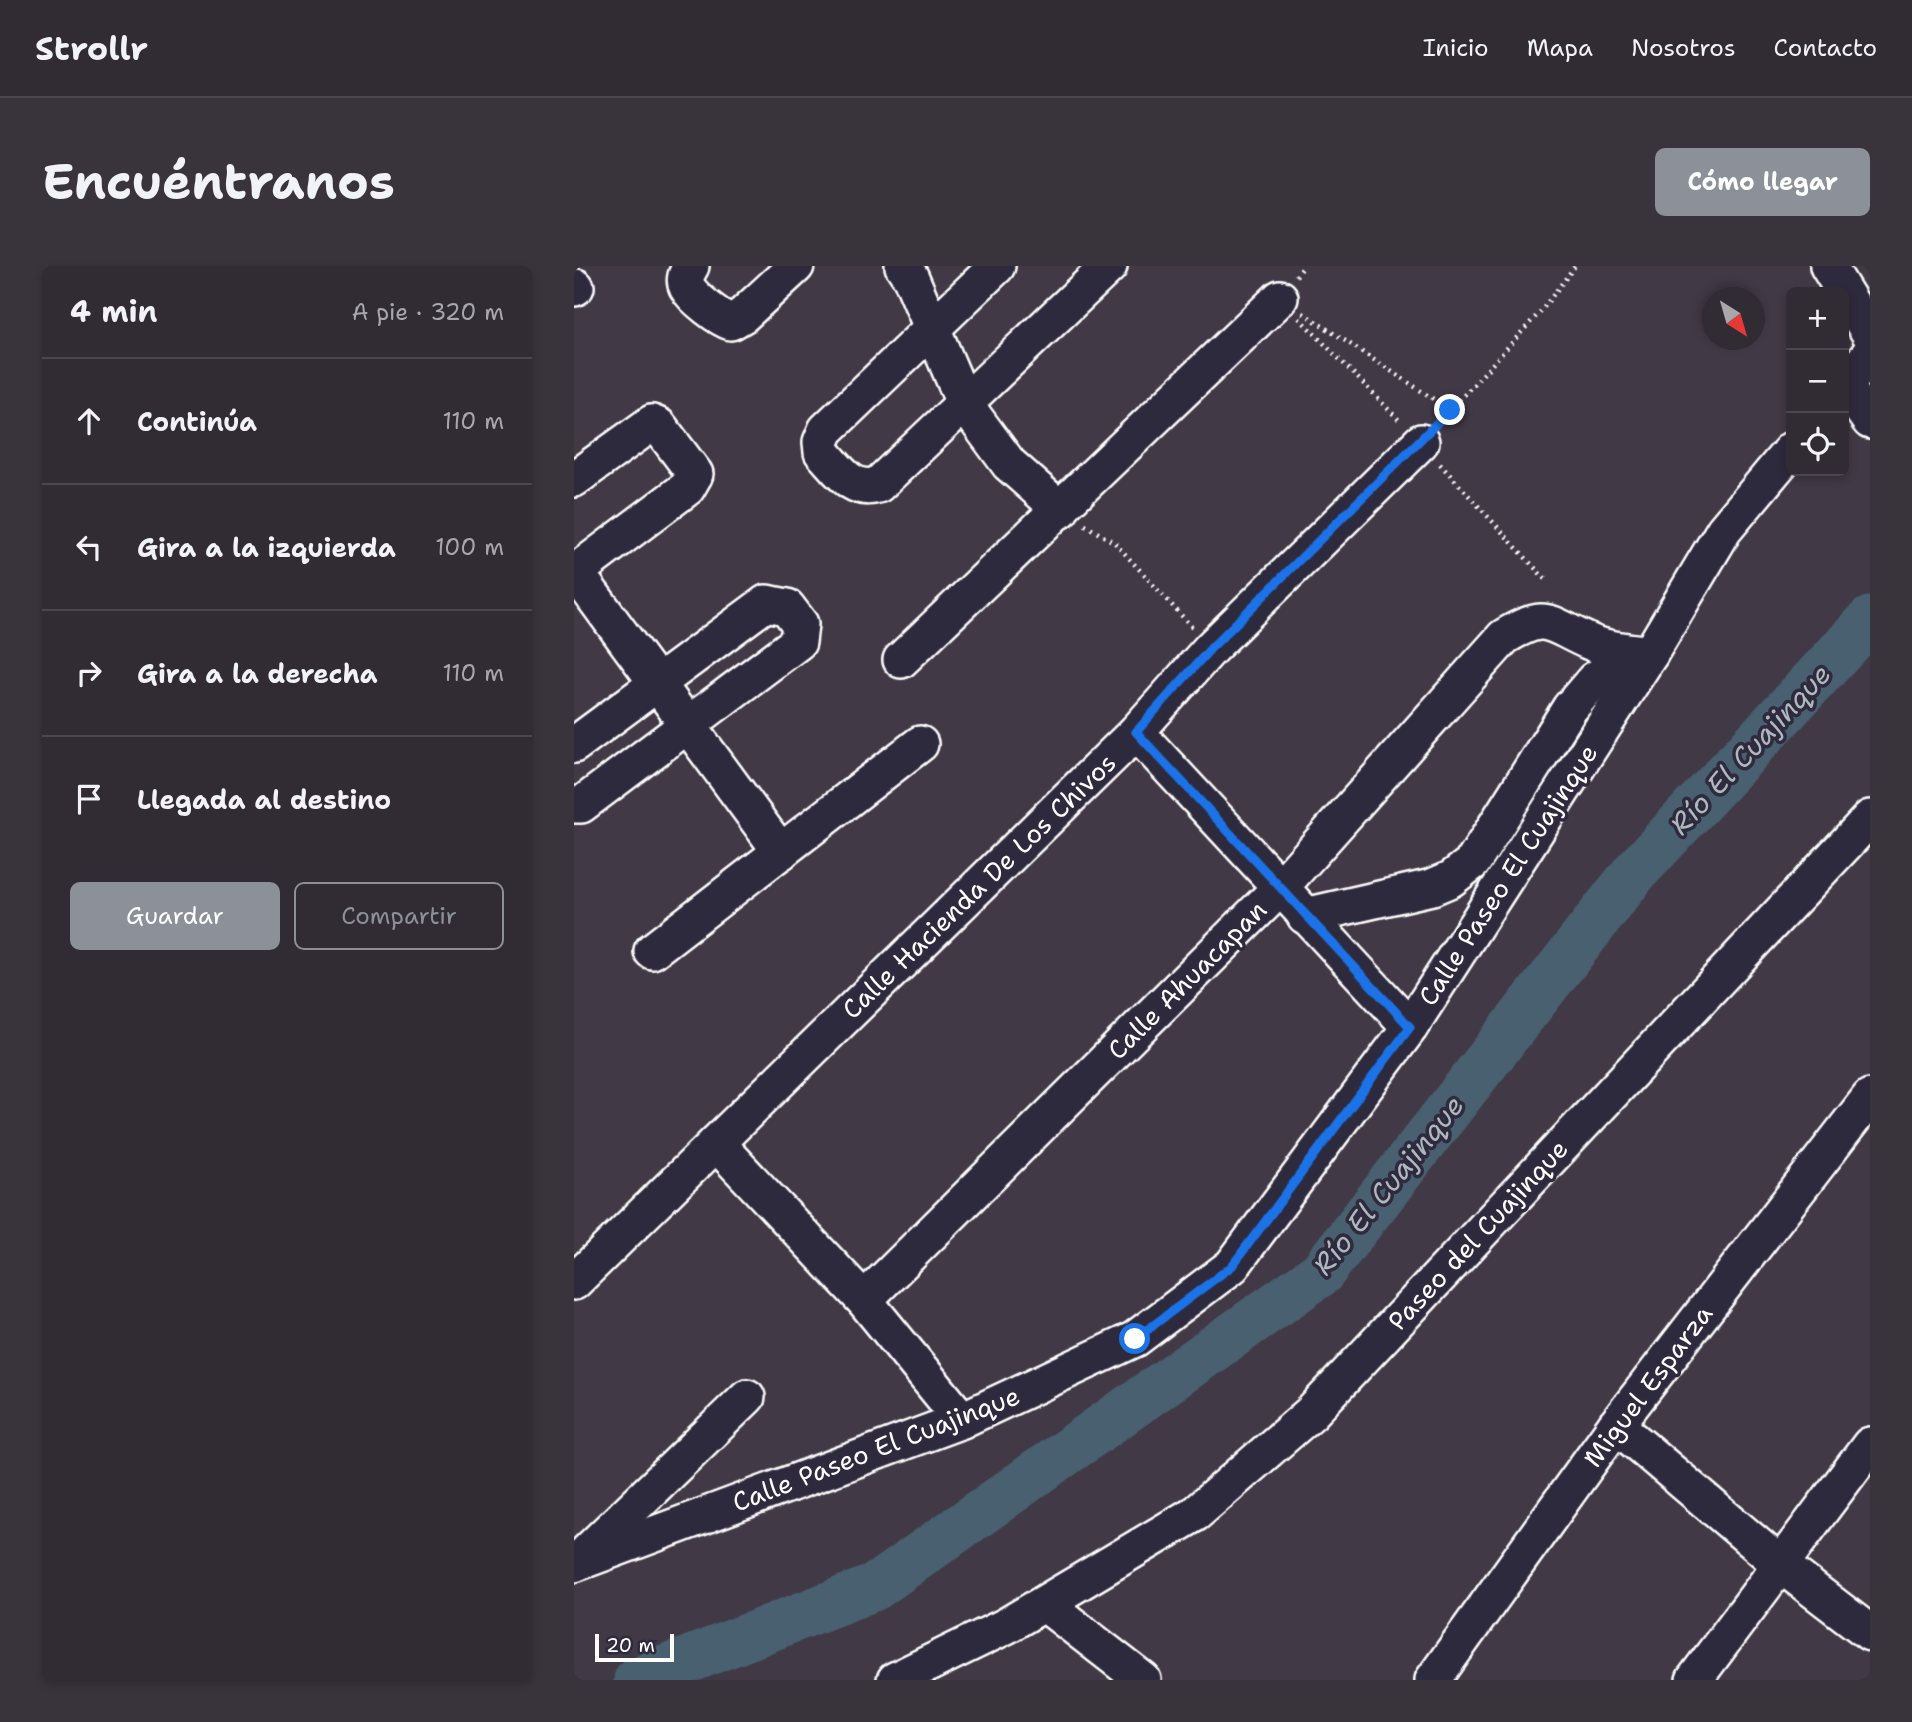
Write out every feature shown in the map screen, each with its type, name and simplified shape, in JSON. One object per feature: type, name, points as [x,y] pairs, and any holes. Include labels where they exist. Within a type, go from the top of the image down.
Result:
[{"type":"street","points":[[691,266],[686,275],[687,287],[721,320],[731,322],[743,315],[796,266]]},
{"type":"street","points":[[902,266],[911,278],[964,403],[1009,464],[1061,510]]},
{"type":"street","points":[[997,266],[826,430],[821,442],[822,452],[853,485],[866,488],[878,485],[1109,266]]},
{"type":"street","points":[[1828,266],[1870,334]]},
{"type":"street","points":[[901,660],[1280,298]]},
{"type":"street","points":[[1849,380],[1870,353]]},
{"type":"street","points":[[1849,394],[1870,421]]},
{"type":"street","points":[[574,479],[652,423],[659,426],[695,474],[687,488],[575,571],[781,852]]},
{"type":"street","name":"Calle Hacienda De Los Chivos","points":[[574,1282],[1136,732],[1211,648],[1421,442]]},
{"type":"street","name":"Calle Paseo El Cuajinque","points":[[575,1563],[962,1420],[1135,1339],[1232,1266],[1410,1027],[1650,654],[1724,530],[1786,456]]},
{"type":"street","points":[[574,745],[766,603],[787,607],[800,624],[798,642],[581,806],[574,805]]},
{"type":"street","name":"Calle Ahuacapan","points":[[864,1300],[1279,889],[1504,638],[1530,621],[1559,625],[1592,643],[1650,654]]},
{"type":"street","points":[[1305,916],[1432,887],[1451,879],[1473,862],[1570,708],[1594,680],[1613,667],[1650,654]]},
{"type":"street","points":[[1136,732],[1410,1027]]},
{"type":"street","points":[[652,951],[920,744]]},
{"type":"street","name":"Paseo del Cuajinque","points":[[895,1680],[1045,1604],[1196,1513],[1311,1413],[1870,818]]},
{"type":"street","name":"Miguel Esparza","points":[[1433,1680],[1616,1425],[1870,1097]]},
{"type":"street","points":[[716,1143],[864,1300],[962,1420]]},
{"type":"street","points":[[575,1563],[747,1397]]},
{"type":"street","points":[[1616,1425],[1781,1564],[1870,1633]]},
{"type":"street","points":[[1694,1680],[1870,1446]]},
{"type":"street","points":[[1045,1604],[1143,1680]]},
{"type":"path","points":[[1421,442],[1541,311],[1574,266]]},
{"type":"path","points":[[1280,298],[1450,410]]},
{"type":"path","points":[[1061,510],[1115,543],[1211,648]]},
{"type":"waterway","name":"Río El Cuajinque","points":[[637,1680],[875,1587],[1321,1273],[1635,872],[1870,620]]},
{"type":"route","points":[[1135,1339],[1232,1266],[1410,1027],[1136,732],[1211,648],[1421,442],[1450,410]]}]
